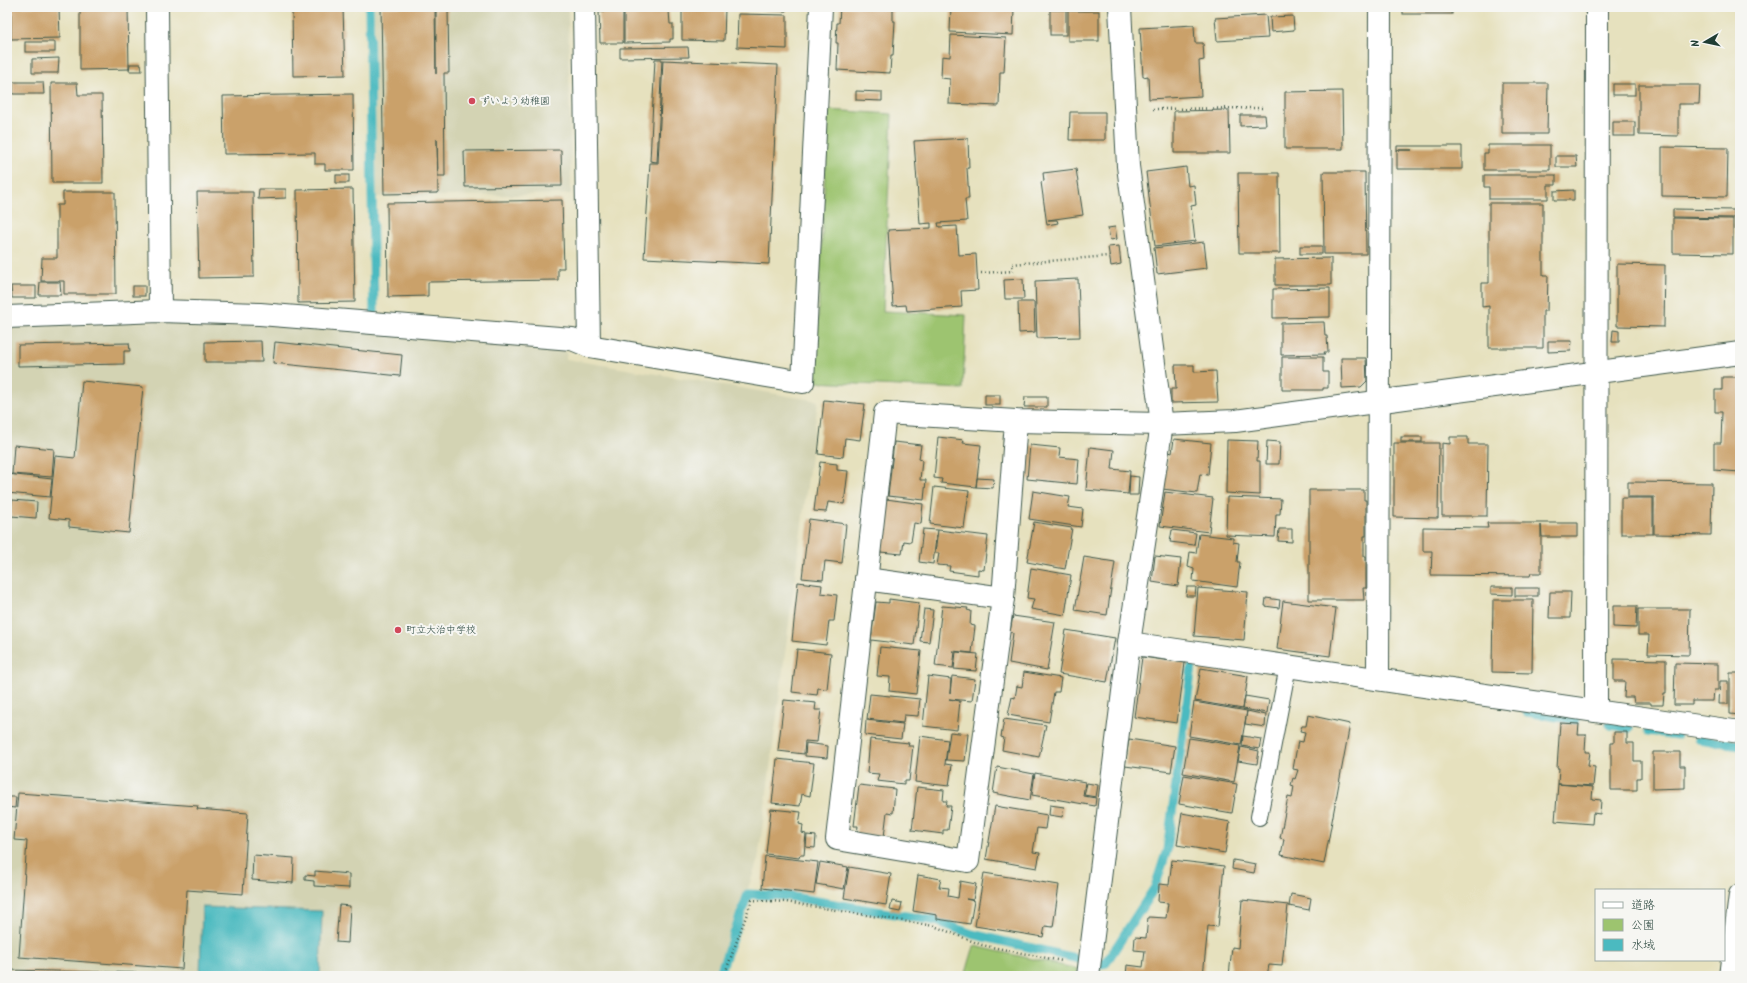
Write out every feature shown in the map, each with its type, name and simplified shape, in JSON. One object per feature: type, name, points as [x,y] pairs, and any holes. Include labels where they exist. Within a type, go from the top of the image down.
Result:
[{"type":"street","points":[[157,7],[160,311]]},
{"type":"street","points":[[584,7],[589,346]]},
{"type":"street","points":[[7,317],[160,311],[260,314],[564,338],[572,339],[589,346],[803,382],[821,7]]},
{"type":"street","points":[[1089,972],[1129,643],[1162,424],[1128,166],[1120,7]]},
{"type":"street","points":[[1378,679],[1380,7]]},
{"type":"street","points":[[1596,711],[1597,7]]},
{"type":"street","points":[[1016,421],[1003,598],[968,861],[837,839],[885,412],[1016,421],[1162,424],[1235,421],[1740,353]]},
{"type":"street","points":[[866,579],[1003,598]]},
{"type":"street","points":[[1129,643],[1740,732]]},
{"type":"street","points":[[1730,976],[1740,895]]},
{"type":"lane","points":[[1259,817],[1288,666]]},
{"type":"path","points":[[1125,109],[1262,108]]},
{"type":"path","points":[[981,274],[1013,271],[1012,264],[1109,256]]},
{"type":"path","points":[[724,976],[752,900],[786,902],[934,926],[982,944],[1089,972]]},
{"type":"shaded area","name":"ずいよう幼稚園","points":[[374,7],[568,7],[571,194],[377,197]]},
{"type":"shaded area","name":"町立大治中学校","points":[[184,321],[261,323],[567,350],[566,359],[818,401],[758,860],[717,976],[7,976],[7,326]]},
{"type":"green space","points":[[828,110],[892,114],[883,311],[966,315],[963,389],[815,382]]},
{"type":"green space","points":[[974,946],[1078,969],[1077,976],[965,976]]},
{"type":"water","points":[[202,907],[322,911],[320,976],[200,976]]},
{"type":"building","points":[[11,7],[59,7],[60,38],[11,39]]},
{"type":"building","points":[[80,7],[128,7],[129,69],[80,70]]},
{"type":"building","points":[[381,7],[435,7],[436,74],[436,9],[448,9],[449,73],[444,73],[445,176],[438,176],[437,139],[438,193],[384,194]]},
{"type":"building","points":[[737,7],[786,7],[786,11],[737,10]]},
{"type":"building","points":[[840,7],[893,7],[893,21],[895,21],[893,56],[891,56],[890,73],[837,70],[838,43],[836,43],[837,23],[839,23]]},
{"type":"building","points":[[951,7],[1014,8],[1013,35],[950,32]]},
{"type":"building","points":[[1403,7],[1452,7],[1452,14],[1403,14]]},
{"type":"building","points":[[343,8],[345,75],[293,76],[292,9]]},
{"type":"building","points":[[682,8],[725,8],[724,41],[682,40]]},
{"type":"building","points":[[1050,10],[1066,10],[1066,35],[1050,35]]},
{"type":"building","points":[[599,11],[623,11],[623,43],[600,43]]},
{"type":"building","points":[[624,11],[669,11],[670,24],[673,24],[673,39],[670,39],[670,42],[624,43]]},
{"type":"building","points":[[1068,11],[1099,11],[1099,41],[1068,41]]},
{"type":"building","points":[[738,14],[787,15],[787,49],[737,47]]},
{"type":"building","points":[[1266,15],[1268,38],[1217,41],[1215,18]]},
{"type":"building","points":[[1293,16],[1294,30],[1271,32],[1270,17]]},
{"type":"building","points":[[1194,25],[1195,43],[1203,43],[1204,60],[1199,61],[1201,96],[1149,99],[1148,76],[1143,77],[1140,28]]},
{"type":"building","points":[[951,35],[1006,38],[1004,72],[1000,72],[999,106],[949,104],[950,79],[941,78],[942,56],[950,57]]},
{"type":"building","points":[[25,42],[55,42],[55,52],[25,52]]},
{"type":"building","points":[[688,47],[689,57],[620,58],[620,48]]},
{"type":"building","points":[[59,58],[58,73],[32,73],[32,59]]},
{"type":"building","points":[[655,59],[662,59],[657,162],[650,161]]},
{"type":"building","points":[[663,60],[778,65],[769,264],[644,258],[650,163],[658,163]]},
{"type":"building","points":[[130,64],[141,64],[142,71],[129,71]]},
{"type":"building","points":[[13,82],[43,82],[44,94],[13,94]]},
{"type":"building","points":[[51,83],[77,83],[78,95],[102,95],[103,183],[52,183]]},
{"type":"building","points":[[1502,83],[1548,83],[1547,134],[1502,134]]},
{"type":"building","points":[[1613,84],[1635,84],[1635,95],[1613,95]]},
{"type":"building","points":[[1639,85],[1700,85],[1699,104],[1678,104],[1678,136],[1639,135]]},
{"type":"building","points":[[856,91],[882,92],[882,101],[856,100]]},
{"type":"building","points":[[1342,91],[1343,149],[1285,149],[1285,92]]},
{"type":"building","points":[[353,94],[354,170],[325,170],[325,164],[315,164],[315,153],[224,154],[223,96]]},
{"type":"building","points":[[1229,110],[1230,153],[1174,153],[1174,111]]},
{"type":"building","points":[[1070,112],[1105,112],[1105,140],[1069,140]]},
{"type":"building","points":[[1240,115],[1265,115],[1266,125],[1240,126]]},
{"type":"building","points":[[1613,122],[1635,122],[1635,136],[1613,136]]},
{"type":"building","points":[[968,138],[969,168],[967,168],[969,199],[965,199],[967,221],[938,223],[939,227],[957,226],[959,255],[976,254],[978,290],[961,291],[962,307],[907,311],[906,305],[893,306],[888,230],[931,228],[931,223],[920,224],[914,141]]},
{"type":"building","points":[[1488,145],[1550,145],[1550,170],[1484,170],[1484,153],[1488,153]]},
{"type":"building","points":[[1397,146],[1462,146],[1462,169],[1397,169]]},
{"type":"building","points":[[1662,147],[1728,148],[1727,197],[1662,196]]},
{"type":"building","points":[[561,150],[562,186],[465,187],[464,151]]},
{"type":"building","points":[[1556,156],[1576,156],[1577,167],[1556,167]]},
{"type":"building","points":[[1186,167],[1188,186],[1194,185],[1196,205],[1191,206],[1195,241],[1155,246],[1146,172]]},
{"type":"building","points":[[1076,169],[1083,215],[1048,220],[1057,220],[1058,223],[1047,225],[1041,182],[1044,181],[1043,173]]},
{"type":"building","points":[[1323,172],[1365,172],[1366,254],[1324,254]]},
{"type":"building","points":[[1238,173],[1279,173],[1280,253],[1239,253]]},
{"type":"building","points":[[336,175],[349,175],[349,183],[336,183]]},
{"type":"building","points":[[1484,175],[1556,175],[1556,185],[1548,185],[1548,199],[1489,199],[1489,187],[1484,187]]},
{"type":"building","points":[[259,189],[286,189],[286,198],[258,199]]},
{"type":"building","points":[[353,189],[355,302],[298,303],[297,190]]},
{"type":"building","points":[[1574,190],[1574,200],[1554,200],[1554,191]]},
{"type":"building","points":[[63,192],[115,192],[116,294],[64,294],[64,281],[41,281],[42,258],[57,258],[57,205],[63,205]]},
{"type":"building","points":[[197,192],[253,192],[254,277],[199,278]]},
{"type":"building","points":[[562,200],[564,268],[558,268],[558,280],[428,282],[428,296],[388,297],[387,203]]},
{"type":"building","points":[[1489,203],[1543,203],[1543,276],[1548,276],[1547,311],[1543,311],[1543,348],[1489,348],[1489,306],[1482,307],[1482,283],[1489,283]]},
{"type":"building","points":[[1673,209],[1734,210],[1734,218],[1673,217]]},
{"type":"building","points":[[1673,218],[1733,219],[1733,254],[1673,253]]},
{"type":"building","points":[[1115,227],[1117,239],[1110,240],[1108,228]]},
{"type":"building","points":[[1204,242],[1207,268],[1157,274],[1154,248]]},
{"type":"building","points":[[1119,246],[1121,264],[1111,266],[1108,247]]},
{"type":"building","points":[[1300,246],[1322,246],[1322,254],[1300,254]]},
{"type":"building","points":[[1331,258],[1331,285],[1275,285],[1275,259]]},
{"type":"building","points":[[1617,264],[1665,265],[1664,327],[1617,326]]},
{"type":"building","points":[[1023,279],[1024,299],[1005,299],[1004,280]]},
{"type":"building","points":[[1078,279],[1080,337],[1037,338],[1035,281]]},
{"type":"building","points":[[40,282],[60,282],[61,295],[39,295]]},
{"type":"building","points":[[11,286],[36,286],[36,298],[12,298]]},
{"type":"building","points":[[133,286],[145,286],[145,296],[133,296]]},
{"type":"building","points":[[1330,288],[1330,317],[1273,318],[1273,289]]},
{"type":"building","points":[[1018,302],[1034,302],[1035,332],[1019,333]]},
{"type":"building","points":[[1324,322],[1328,352],[1324,352],[1325,354],[1281,355],[1281,323]]},
{"type":"building","points":[[1613,330],[1619,331],[1619,342],[1612,342]]},
{"type":"building","points":[[261,341],[262,362],[205,362],[205,342]]},
{"type":"building","points":[[1548,341],[1572,341],[1571,351],[1548,352]]},
{"type":"building","points":[[275,342],[402,355],[400,376],[273,363]]},
{"type":"building","points":[[129,343],[130,351],[124,351],[124,364],[18,366],[18,345]]},
{"type":"building","points":[[1282,357],[1323,357],[1323,372],[1328,372],[1328,388],[1323,388],[1323,390],[1282,390]]},
{"type":"building","points":[[1341,358],[1366,358],[1367,381],[1361,387],[1342,388]]},
{"type":"building","points":[[1175,365],[1194,365],[1194,372],[1216,371],[1218,402],[1171,403],[1171,389],[1176,389]]},
{"type":"building","points":[[1722,377],[1740,377],[1740,472],[1714,470],[1714,443],[1721,443],[1722,412],[1715,412],[1715,390],[1722,390]]},
{"type":"building","points":[[82,381],[143,387],[129,533],[69,527],[69,520],[49,518],[55,456],[75,458]]},
{"type":"building","points":[[985,395],[1000,395],[1000,405],[985,405]]},
{"type":"building","points":[[1025,397],[1047,397],[1047,407],[1024,407]]},
{"type":"building","points":[[824,400],[865,404],[860,440],[845,438],[843,457],[818,454]]},
{"type":"building","points":[[938,437],[964,440],[963,443],[981,445],[976,487],[941,483],[942,479],[934,478]]},
{"type":"building","points":[[1401,437],[1422,437],[1422,442],[1401,442]]},
{"type":"building","points":[[1450,437],[1468,437],[1468,444],[1488,444],[1487,516],[1442,516],[1442,443],[1450,444]]},
{"type":"building","points":[[1174,439],[1211,443],[1208,475],[1200,474],[1197,493],[1162,489],[1169,452],[1172,453]]},
{"type":"building","points":[[1227,440],[1258,441],[1257,461],[1260,461],[1260,495],[1226,493]]},
{"type":"building","points":[[1267,441],[1280,442],[1279,464],[1266,464]]},
{"type":"building","points":[[894,442],[921,445],[919,459],[922,460],[920,480],[926,480],[924,500],[888,496]]},
{"type":"building","points":[[1394,443],[1439,443],[1438,518],[1394,517]]},
{"type":"building","points":[[14,445],[54,449],[52,477],[12,474]]},
{"type":"building","points":[[1030,445],[1060,448],[1059,457],[1079,459],[1077,484],[1027,479]]},
{"type":"building","points":[[1090,447],[1114,450],[1112,469],[1130,471],[1128,494],[1086,490]]},
{"type":"building","points":[[820,462],[837,464],[837,470],[848,471],[844,504],[828,502],[826,512],[814,511]]},
{"type":"building","points":[[7,474],[52,479],[50,497],[7,493]]},
{"type":"building","points":[[1130,476],[1139,477],[1138,495],[1129,495]]},
{"type":"building","points":[[977,478],[994,479],[993,488],[976,487]]},
{"type":"building","points":[[1628,482],[1712,483],[1711,535],[1654,534],[1654,497],[1628,497]]},
{"type":"building","points":[[934,487],[969,491],[964,528],[930,524]]},
{"type":"building","points":[[1309,490],[1364,490],[1364,500],[1366,500],[1366,536],[1364,536],[1364,556],[1366,556],[1366,588],[1363,588],[1364,600],[1309,600]]},
{"type":"building","points":[[1033,491],[1070,497],[1068,507],[1083,509],[1081,527],[1029,519]]},
{"type":"building","points":[[1165,492],[1213,498],[1209,532],[1160,526]]},
{"type":"building","points":[[1227,497],[1281,499],[1280,514],[1276,514],[1275,537],[1226,535]]},
{"type":"building","points":[[1621,498],[1653,498],[1653,534],[1621,534]]},
{"type":"building","points":[[886,499],[923,504],[921,524],[914,523],[911,542],[904,541],[902,554],[880,552]]},
{"type":"building","points":[[12,500],[37,502],[36,518],[11,516]]},
{"type":"building","points":[[809,519],[846,524],[842,563],[825,561],[823,580],[802,578]]},
{"type":"building","points":[[1034,522],[1072,528],[1065,569],[1027,562]]},
{"type":"building","points":[[1487,523],[1578,523],[1578,537],[1542,537],[1541,525],[1541,573],[1531,573],[1530,576],[1431,575],[1432,551],[1423,551],[1423,527],[1488,528]]},
{"type":"building","points":[[923,529],[937,530],[933,564],[919,562]]},
{"type":"building","points":[[1279,529],[1292,529],[1292,542],[1278,541]]},
{"type":"building","points":[[938,530],[988,536],[984,570],[978,569],[978,575],[949,571],[950,566],[937,565],[939,553],[935,553]]},
{"type":"building","points":[[1172,530],[1196,533],[1194,545],[1170,542]]},
{"type":"building","points":[[1199,534],[1233,538],[1233,542],[1239,543],[1237,562],[1240,562],[1237,587],[1193,581],[1194,569],[1188,567],[1190,552],[1196,553]]},
{"type":"building","points":[[1155,556],[1181,559],[1178,586],[1152,582]]},
{"type":"building","points":[[1084,557],[1115,562],[1107,615],[1075,610]]},
{"type":"building","points":[[1031,568],[1071,575],[1065,615],[1031,609],[1034,599],[1027,598]]},
{"type":"building","points":[[798,582],[822,585],[821,593],[837,595],[834,621],[829,621],[826,645],[792,641]]},
{"type":"building","points":[[1187,587],[1196,587],[1195,596],[1186,596]]},
{"type":"building","points":[[1491,587],[1512,587],[1512,595],[1491,594]]},
{"type":"building","points":[[1198,588],[1248,592],[1244,640],[1194,636]]},
{"type":"building","points":[[1515,588],[1538,588],[1538,596],[1515,596]]},
{"type":"building","points":[[1550,592],[1571,592],[1570,618],[1549,618]]},
{"type":"building","points":[[1266,598],[1280,600],[1279,608],[1265,606]]},
{"type":"building","points":[[889,599],[919,603],[914,645],[871,640],[876,602],[889,603]]},
{"type":"building","points":[[1493,600],[1533,600],[1532,673],[1492,672]]},
{"type":"building","points":[[1283,601],[1336,608],[1330,656],[1277,649]]},
{"type":"building","points":[[942,606],[968,608],[967,610],[971,611],[970,625],[975,626],[972,653],[953,651],[955,652],[953,668],[935,666]]},
{"type":"building","points":[[1613,606],[1637,606],[1636,628],[1613,627]]},
{"type":"building","points":[[924,609],[933,610],[929,642],[920,641]]},
{"type":"building","points":[[1638,609],[1690,609],[1689,655],[1648,654],[1649,635],[1638,635]]},
{"type":"building","points":[[1013,616],[1055,622],[1047,670],[1009,663],[1013,633],[1010,632]]},
{"type":"building","points":[[1066,630],[1115,638],[1107,682],[1059,674]]},
{"type":"building","points":[[880,647],[921,651],[916,694],[889,691],[890,677],[877,676]]},
{"type":"building","points":[[797,649],[831,653],[827,689],[818,688],[817,695],[792,692]]},
{"type":"building","points":[[956,652],[978,654],[976,671],[954,669]]},
{"type":"building","points":[[1142,657],[1185,663],[1177,723],[1134,717]]},
{"type":"building","points":[[1614,659],[1666,660],[1666,693],[1664,693],[1663,705],[1634,703],[1633,697],[1624,697],[1625,681],[1614,681]]},
{"type":"building","points":[[1675,663],[1718,664],[1718,690],[1714,690],[1713,701],[1692,701],[1692,705],[1674,705]]},
{"type":"building","points":[[1201,668],[1248,676],[1243,709],[1195,701]]},
{"type":"building","points":[[1024,672],[1061,678],[1059,692],[1054,692],[1049,722],[1008,715],[1012,697],[1015,698],[1017,686],[1022,687]]},
{"type":"building","points":[[1730,673],[1740,673],[1740,715],[1730,714]]},
{"type":"building","points":[[928,676],[951,679],[950,693],[952,676],[975,679],[972,701],[949,699],[960,701],[957,730],[923,726]]},
{"type":"building","points":[[1720,681],[1728,681],[1728,704],[1719,704]]},
{"type":"building","points":[[870,694],[920,699],[918,716],[904,715],[903,723],[867,719]]},
{"type":"building","points":[[1245,696],[1269,700],[1267,713],[1243,709]]},
{"type":"building","points":[[784,700],[816,703],[815,710],[821,710],[817,742],[805,741],[804,754],[778,751]]},
{"type":"building","points":[[1194,702],[1247,711],[1241,745],[1189,736]]},
{"type":"building","points":[[1247,711],[1266,715],[1265,727],[1245,724]]},
{"type":"building","points":[[1308,715],[1350,724],[1324,864],[1281,855],[1284,839],[1280,838],[1288,797],[1292,798],[1294,786],[1291,785],[1298,770],[1293,769],[1298,741],[1303,742],[1305,732],[1300,731],[1302,726],[1306,726]]},
{"type":"building","points":[[1004,719],[1046,725],[1039,757],[1002,750],[1004,738],[1001,737]]},
{"type":"building","points":[[866,720],[903,724],[901,739],[865,735]]},
{"type":"building","points":[[1560,723],[1579,724],[1578,735],[1586,735],[1585,752],[1590,752],[1588,766],[1595,767],[1593,786],[1558,784],[1559,768],[1557,768]]},
{"type":"building","points":[[950,732],[968,734],[965,761],[946,760]]},
{"type":"building","points":[[1614,732],[1627,732],[1627,743],[1634,743],[1634,761],[1641,761],[1641,778],[1637,778],[1637,790],[1611,790],[1611,743],[1614,743]]},
{"type":"building","points":[[920,736],[948,740],[945,764],[952,765],[949,786],[915,782]]},
{"type":"building","points":[[1243,736],[1261,739],[1259,749],[1242,746]]},
{"type":"building","points":[[1189,738],[1240,746],[1234,782],[1183,773]]},
{"type":"building","points":[[870,739],[909,743],[908,746],[913,746],[909,781],[904,781],[904,784],[877,781],[879,774],[867,773]]},
{"type":"building","points":[[1129,739],[1175,746],[1171,772],[1125,766]]},
{"type":"building","points":[[806,743],[828,746],[827,758],[805,756]]},
{"type":"building","points":[[1241,747],[1259,751],[1257,764],[1238,761]]},
{"type":"building","points":[[1653,752],[1680,752],[1680,766],[1685,766],[1685,788],[1653,789]]},
{"type":"building","points":[[777,759],[814,763],[810,796],[802,794],[800,806],[772,803]]},
{"type":"building","points":[[997,767],[1034,774],[1030,800],[993,793]]},
{"type":"building","points":[[1035,773],[1085,782],[1083,796],[1096,798],[1095,806],[1032,795]]},
{"type":"building","points":[[1184,775],[1237,784],[1232,813],[1179,804]]},
{"type":"building","points":[[1087,783],[1098,785],[1096,797],[1084,795]]},
{"type":"building","points":[[1558,784],[1593,787],[1592,799],[1601,800],[1600,814],[1593,813],[1592,824],[1555,821]]},
{"type":"building","points":[[859,785],[895,789],[893,813],[887,812],[884,837],[857,834],[858,826],[854,826]]},
{"type":"building","points":[[917,787],[944,790],[943,801],[947,801],[946,806],[951,806],[948,830],[943,830],[943,834],[912,830]]},
{"type":"building","points":[[18,793],[198,806],[197,809],[248,813],[243,894],[187,890],[182,969],[19,957],[27,841],[14,840]]},
{"type":"building","points":[[7,797],[16,797],[15,808],[7,807]]},
{"type":"building","points":[[1050,805],[1064,807],[1062,817],[1049,815]]},
{"type":"building","points":[[995,806],[1047,815],[1045,829],[1037,828],[1033,852],[1040,853],[1037,868],[986,859]]},
{"type":"building","points":[[771,809],[801,812],[799,824],[803,825],[802,833],[806,834],[804,855],[800,855],[799,858],[766,854]]},
{"type":"building","points":[[1182,813],[1230,822],[1225,853],[1177,845]]},
{"type":"building","points":[[807,835],[816,836],[815,848],[806,847]]},
{"type":"building","points":[[253,855],[294,858],[293,883],[252,880]]},
{"type":"building","points":[[765,856],[818,862],[814,894],[762,888]]},
{"type":"building","points":[[1172,860],[1224,866],[1218,927],[1208,926],[1203,976],[1126,976],[1127,965],[1143,967],[1145,951],[1134,950],[1135,937],[1146,938],[1148,917],[1166,918],[1168,903],[1158,902],[1159,884],[1169,885]]},
{"type":"building","points":[[1233,860],[1256,864],[1254,873],[1232,869]]},
{"type":"building","points":[[820,862],[848,867],[844,889],[816,884]]},
{"type":"building","points":[[849,867],[891,874],[886,905],[844,898]]},
{"type":"building","points":[[315,871],[349,874],[349,888],[314,886],[314,881],[305,880],[305,875],[315,876]]},
{"type":"building","points":[[984,873],[1059,885],[1053,927],[1045,926],[1043,937],[975,926]]},
{"type":"building","points":[[918,875],[941,879],[939,887],[949,888],[948,896],[958,898],[960,881],[976,884],[973,900],[966,899],[974,901],[970,924],[937,919],[937,915],[913,911]]},
{"type":"building","points":[[1291,894],[1311,898],[1309,910],[1289,906]]},
{"type":"building","points":[[1242,900],[1288,905],[1282,966],[1269,965],[1267,976],[1229,976],[1232,947],[1238,948]]},
{"type":"building","points":[[892,901],[902,903],[900,912],[890,910]]},
{"type":"building","points":[[339,905],[350,906],[348,943],[336,942]]},
{"type":"building","points":[[7,970],[147,973],[147,976],[7,976]]},
{"type":"waterway","points":[[369,7],[374,312]]},
{"type":"waterway","points":[[1101,964],[1106,963],[1155,887],[1167,850],[1192,666]]},
{"type":"waterway","points":[[1527,712],[1576,720]]},
{"type":"waterway","points":[[1610,725],[1629,728]]},
{"type":"waterway","points":[[1648,731],[1677,735]]},
{"type":"waterway","points":[[1698,739],[1740,745]]},
{"type":"waterway","points":[[719,976],[748,894],[787,896],[936,921],[972,934],[1079,959]]},
{"type":"place","name":"ずいよう幼稚園","points":[[472,101]]},
{"type":"place","name":"町立大治中学校","points":[[398,630]]}]
